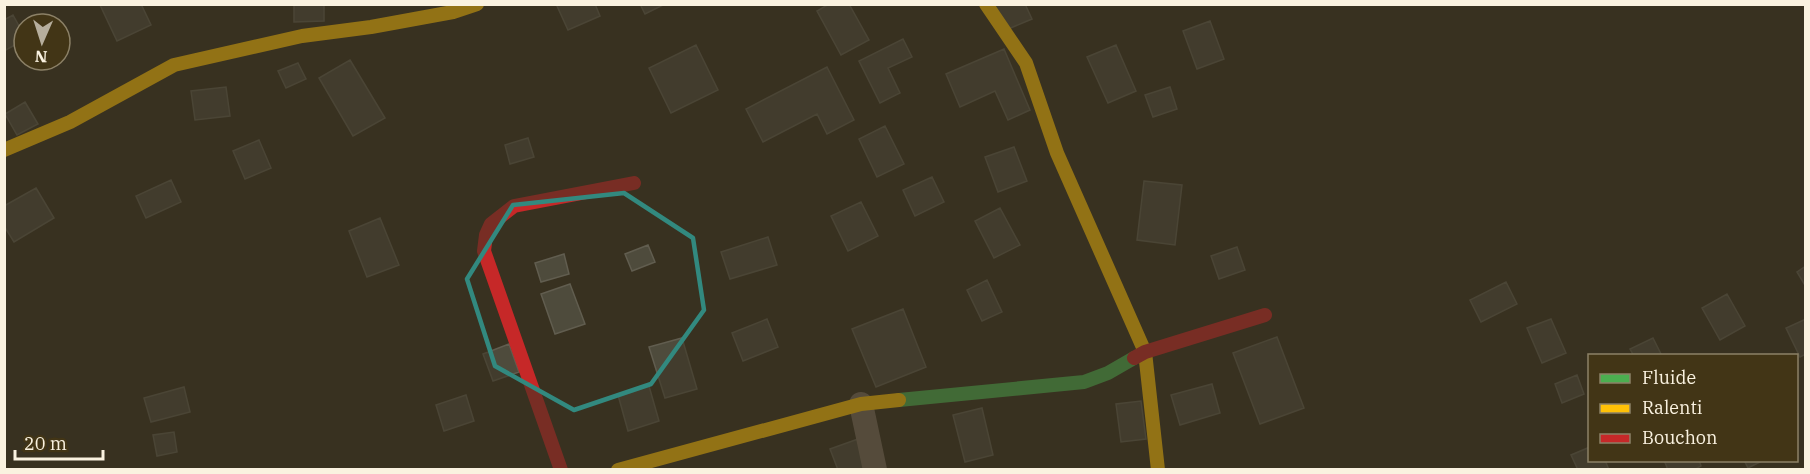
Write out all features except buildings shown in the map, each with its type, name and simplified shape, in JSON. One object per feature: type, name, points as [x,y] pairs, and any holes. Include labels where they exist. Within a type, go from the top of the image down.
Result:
[{"type":"street","points":[[4,150],[70,122],[174,64],[302,36],[453,12],[477,4]]},
{"type":"street","points":[[986,4],[1026,63],[1057,153],[1145,352],[1158,470]]},
{"type":"street","points":[[561,470],[484,251],[486,230],[497,216],[514,206],[634,183]]},
{"type":"street","points":[[618,470],[861,404],[1084,382],[1108,373],[1145,352],[1265,315]]},
{"type":"street","points":[[861,404],[875,470]]},
{"type":"highlighted area","points":[[624,193],[693,238],[704,310],[651,384],[574,410],[495,366],[467,279],[513,205]]},
{"type":"traffic: fast","points":[[899,400],[1084,382],[1108,373],[1134,358]]},
{"type":"traffic: slow","points":[[4,150],[70,122],[174,65],[302,36],[371,27],[453,12],[477,4]]},
{"type":"traffic: slow","points":[[986,4],[1026,63],[1057,153],[1145,352],[1158,470]]},
{"type":"traffic: slow","points":[[618,470],[861,404],[899,400]]},
{"type":"traffic: jam","points":[[561,470],[484,251],[486,235],[491,224],[514,206],[634,183]]},
{"type":"traffic: jam","points":[[1134,358],[1145,352],[1265,315]]}]
